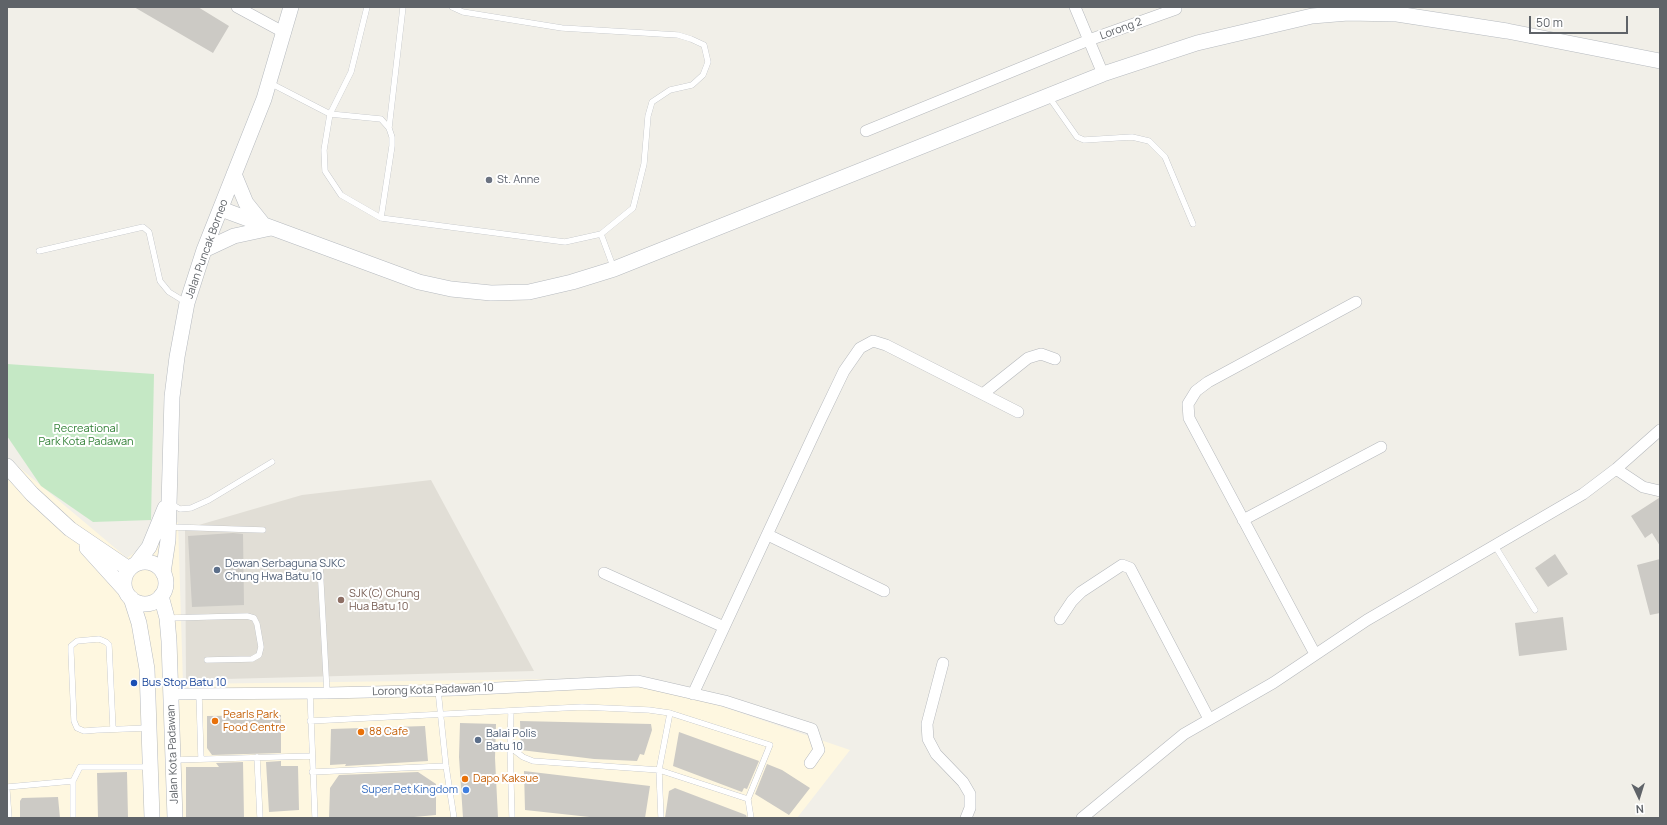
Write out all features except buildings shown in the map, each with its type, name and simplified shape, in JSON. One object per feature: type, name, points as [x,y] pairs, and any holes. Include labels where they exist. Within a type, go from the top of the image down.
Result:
[{"type":"street","points":[[237,7],[285,33]]},
{"type":"street","name":"Jalan Puncak Borneo","points":[[164,573],[168,555],[168,502],[172,397],[177,357],[187,303],[204,250],[269,83],[285,33],[291,7]]},
{"type":"street","points":[[1075,7],[1103,74]]},
{"type":"street","name":"Lorong 2","points":[[866,130],[1089,40],[1176,9]]},
{"type":"street","points":[[221,209],[419,282],[451,289],[491,293],[529,292],[572,282],[614,269],[1103,74],[1197,43],[1312,16],[1348,13],[1397,14],[1491,28],[1660,61]]},
{"type":"street","points":[[234,174],[246,203],[268,226]]},
{"type":"street","points":[[204,250],[234,236],[268,226]]},
{"type":"street","points":[[1315,654],[1189,418],[1188,404],[1196,391],[1208,382],[1356,302]]},
{"type":"street","points":[[693,694],[799,464],[844,371],[860,348],[873,341],[886,344],[984,393],[1018,412]]},
{"type":"street","points":[[984,393],[1028,358],[1041,354],[1055,359]]},
{"type":"street","points":[[1082,818],[1184,734],[1273,683],[1315,654],[1419,588],[1495,546],[1583,494],[1616,469],[1660,430]]},
{"type":"street","points":[[1243,520],[1381,447]]},
{"type":"street","points":[[7,466],[32,494],[70,529],[128,594],[143,603],[150,603],[161,596],[166,585],[164,573],[160,568],[148,562],[133,566],[124,579],[128,594]]},
{"type":"street","points":[[1616,469],[1643,487],[1660,491]]},
{"type":"street","name":"Jalan Puncak Borneo","points":[[133,566],[149,546],[168,502]]},
{"type":"street","points":[[70,529],[133,566]]},
{"type":"street","points":[[768,534],[884,591]]},
{"type":"street","points":[[1060,619],[1072,601],[1081,592],[1122,565],[1130,568],[1209,719]]},
{"type":"street","points":[[604,573],[724,627]]},
{"type":"street","name":"Jalan Kota Padawan","points":[[128,594],[139,623],[147,669],[152,818]]},
{"type":"street","name":"Jalan Kota Padawan","points":[[161,596],[167,618],[175,818]]},
{"type":"street","points":[[942,664],[927,724],[928,739],[936,754],[963,782],[970,794],[970,808],[966,818]]},
{"type":"street","name":"Lorong Kota Padawan 10","points":[[171,694],[327,693],[438,690],[638,681],[725,701],[812,730],[819,750],[810,763]]},
{"type":"lane","points":[[367,7],[351,72],[330,114],[324,150],[325,171],[341,195],[381,218],[565,242],[601,234],[633,208],[644,164],[648,116],[652,102],[670,90],[692,85],[703,75],[708,62],[704,45],[678,35],[562,28],[463,12],[452,7]]},
{"type":"lane","points":[[389,128],[403,7]]},
{"type":"lane","points":[[269,83],[330,114],[381,119],[389,128],[392,137],[392,146],[381,218]]},
{"type":"lane","points":[[1048,97],[1077,137],[1084,140],[1132,137],[1149,141],[1165,157],[1193,224]]},
{"type":"lane","points":[[39,251],[143,227],[149,232],[160,281],[169,292],[187,303]]},
{"type":"lane","points":[[601,234],[614,269]]},
{"type":"lane","points":[[168,502],[180,509],[191,508],[209,500],[272,462]]},
{"type":"lane","points":[[168,527],[263,530]]},
{"type":"lane","points":[[1495,546],[1535,610]]},
{"type":"lane","points":[[320,566],[327,693]]},
{"type":"lane","points":[[167,618],[247,616],[254,618],[257,624],[261,647],[259,655],[252,659],[207,660]]},
{"type":"lane","points":[[113,729],[109,645],[103,640],[99,639],[77,641],[72,646],[71,652],[74,725],[84,731],[150,728]]},
{"type":"lane","points":[[438,690],[446,766],[454,818]]},
{"type":"lane","points":[[310,693],[315,818]]},
{"type":"lane","points":[[199,694],[201,759]]},
{"type":"lane","points":[[310,721],[582,707],[649,710],[670,713],[770,745],[748,799],[751,818]]},
{"type":"lane","points":[[511,711],[510,747],[512,818]]},
{"type":"lane","points":[[661,818],[659,770],[670,713]]},
{"type":"lane","points":[[510,747],[522,757],[533,761],[659,770],[748,799]]},
{"type":"lane","points":[[172,760],[312,756]]},
{"type":"lane","points":[[257,757],[260,818]]},
{"type":"lane","points":[[312,772],[446,766]]},
{"type":"lane","points":[[73,818],[73,781],[80,767],[150,767]]},
{"type":"lane","points":[[9,818],[7,788],[73,781]]},
{"type":"shaded area","points":[[7,457],[127,558],[178,522],[183,684],[638,678],[850,750],[797,818],[7,818]]},
{"type":"shaded area","name":"SJK(C) Chung Hua Batu 10","points":[[431,480],[534,671],[186,680],[185,529],[302,495]]},
{"type":"green space","name":"Recreational Park Kota Padawan","points":[[7,364],[154,374],[151,520],[93,522],[41,486],[7,436]]},
{"type":"place","name":"St. Anne","points":[[489,180]]},
{"type":"place","name":"Dewan Serbaguna SJKC Chung Hwa Batu 10","points":[[217,570]]},
{"type":"place","name":"SJK(C) Chung Hua Batu 10","points":[[341,600]]},
{"type":"place","name":"Bus Stop Batu 10","points":[[134,683]]},
{"type":"place","name":"Pearls Park Food Centre","points":[[215,721]]},
{"type":"place","name":"88 Cafe","points":[[361,732]]},
{"type":"place","name":"Balai Polis Batu 10","points":[[478,740]]},
{"type":"place","name":"Dapo Kaksue","points":[[465,779]]},
{"type":"place","name":"Super Pet Kingdom","points":[[466,790]]}]
